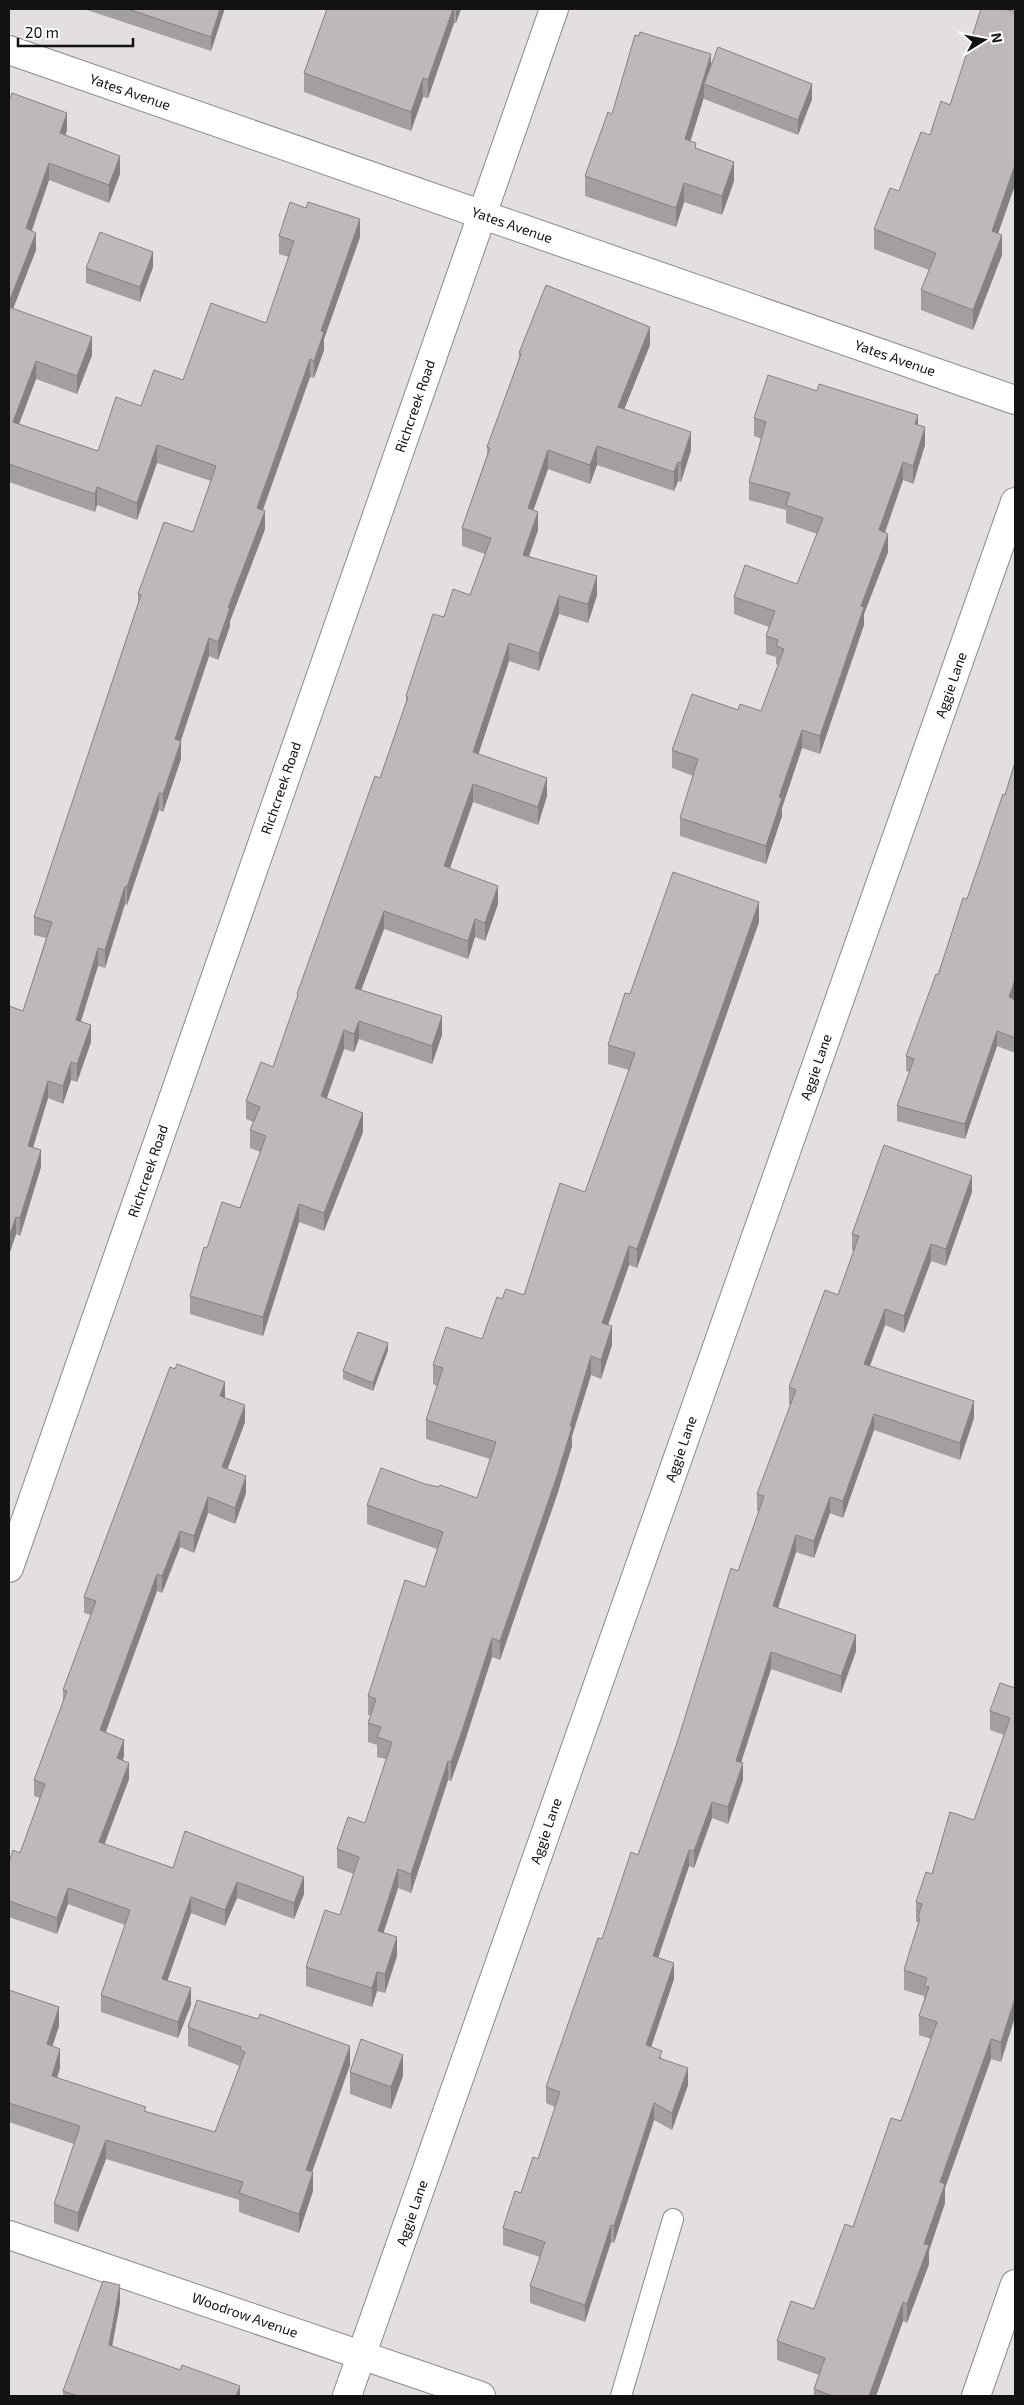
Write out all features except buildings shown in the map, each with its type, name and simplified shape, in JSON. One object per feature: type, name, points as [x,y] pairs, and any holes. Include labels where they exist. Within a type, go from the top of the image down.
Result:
[{"type":"street","name":"Richcreek Road","points":[[9,1568],[554,9]]},
{"type":"street","name":"Yates Avenue","points":[[9,50],[1015,400]]},
{"type":"street","name":"Aggie Lane","points":[[347,2396],[1015,502]]},
{"type":"street","name":"Woodrow Avenue","points":[[9,2235],[481,2396]]},
{"type":"street","points":[[976,2396],[1015,2284]]},
{"type":"lane","points":[[621,2396],[673,2219]]}]
